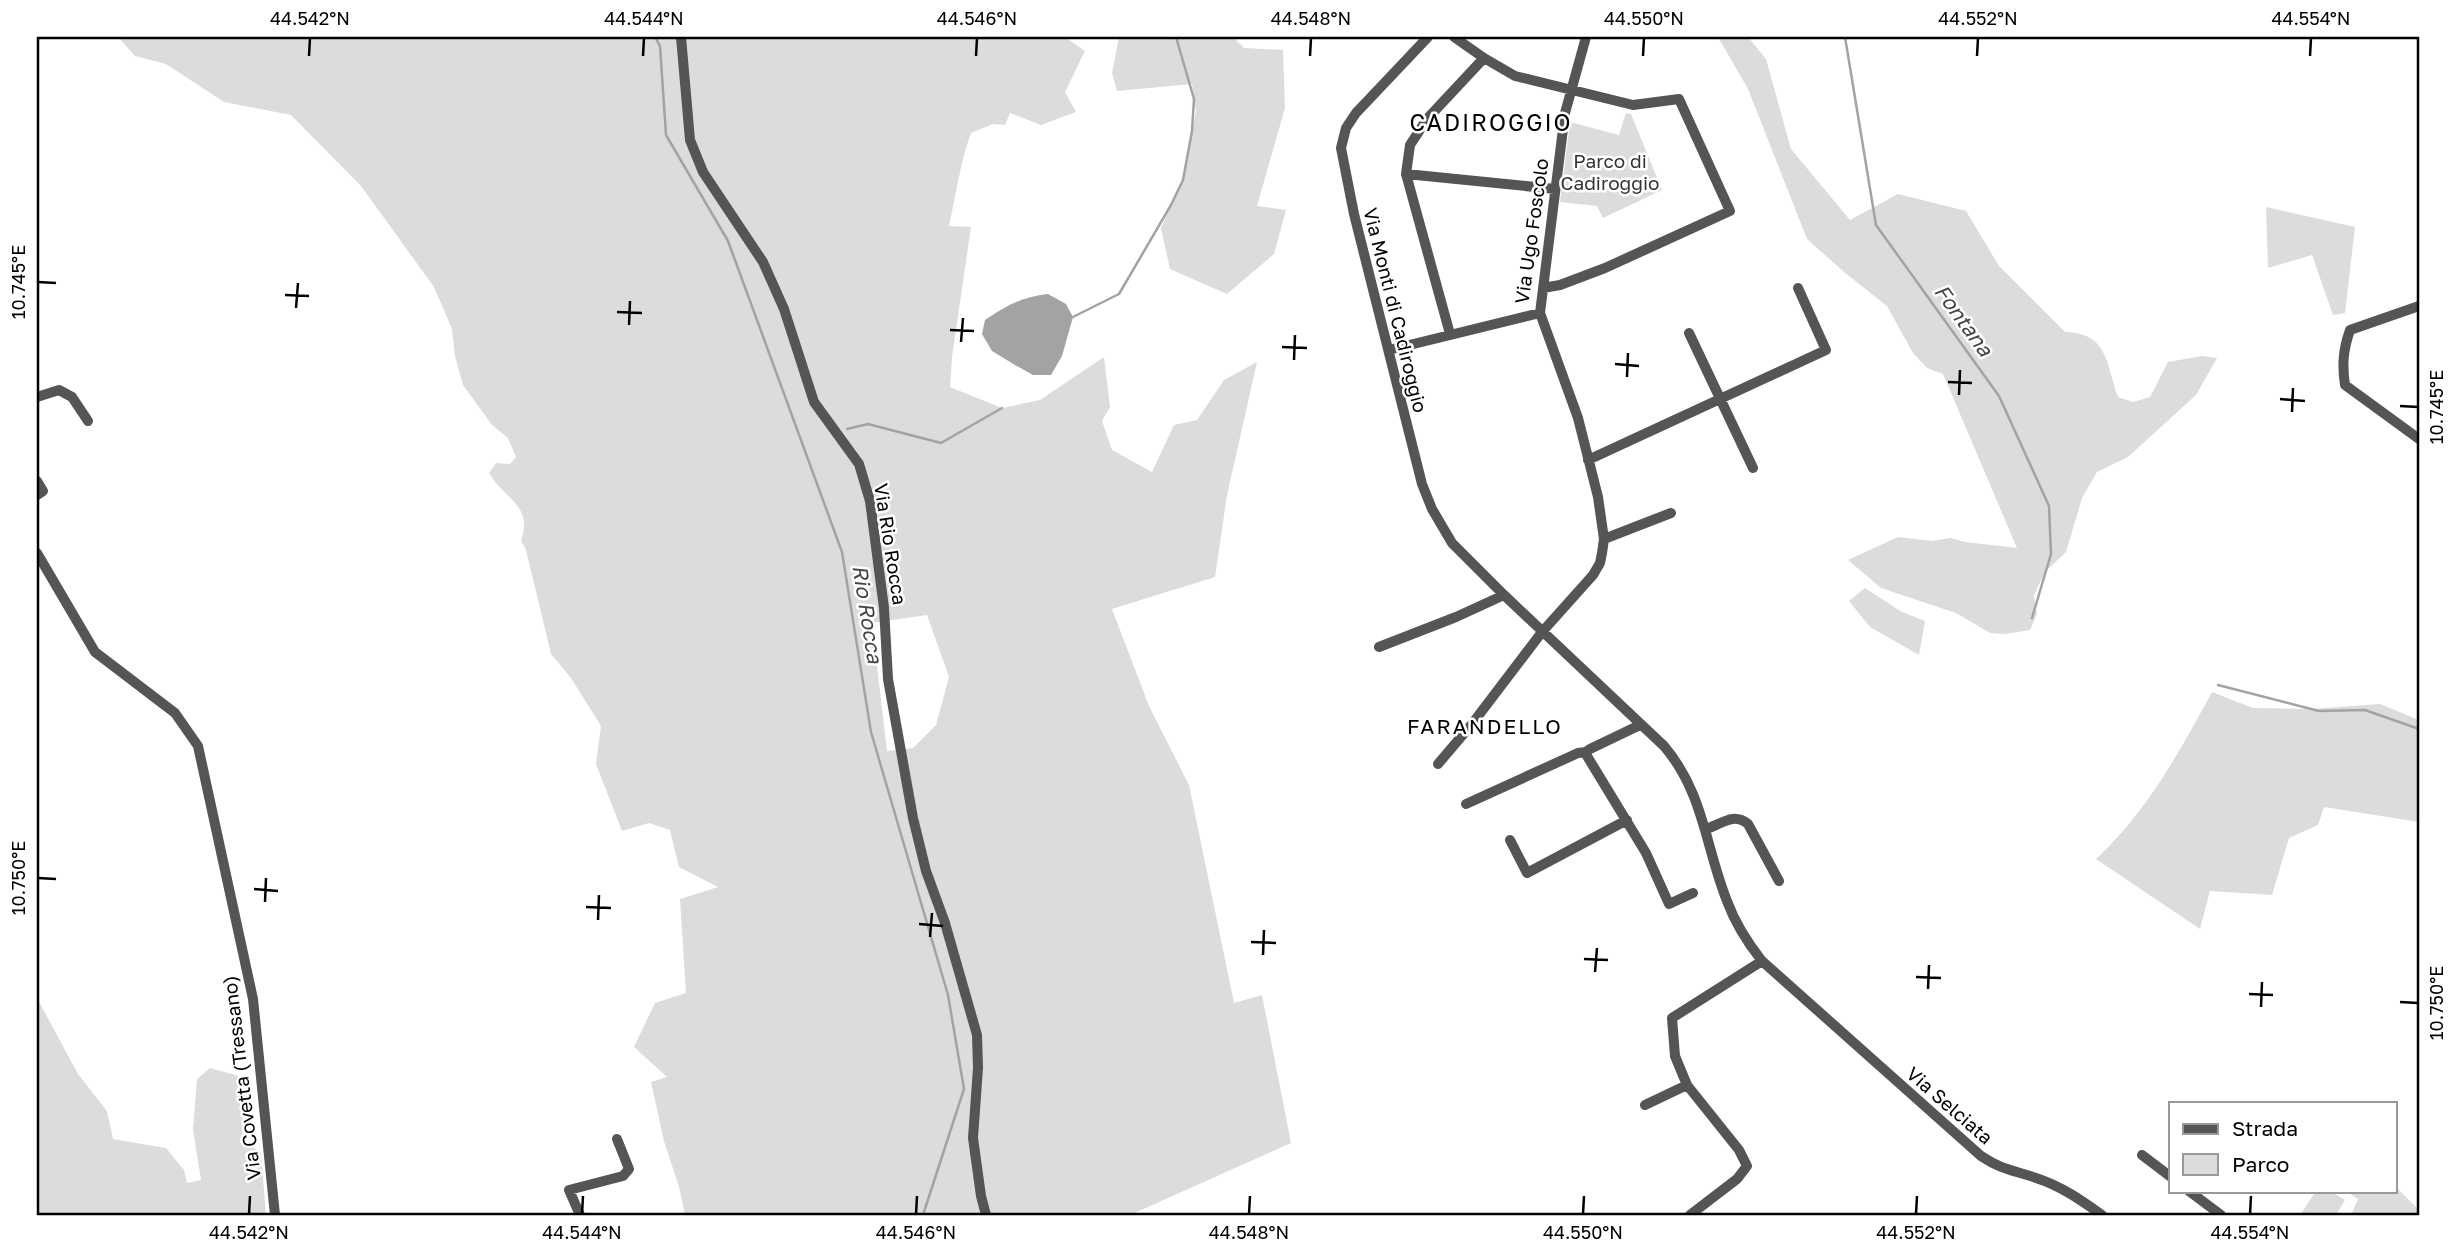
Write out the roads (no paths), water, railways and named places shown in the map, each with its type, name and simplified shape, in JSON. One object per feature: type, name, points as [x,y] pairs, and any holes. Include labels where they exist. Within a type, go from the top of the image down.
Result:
[{"type":"street","name":"Via Rio Rocca","points":[[681,37],[690,140],[703,172],[763,262],[784,310],[814,402],[859,464],[870,501],[884,608],[888,679],[913,818],[926,871],[977,1035],[978,1068],[973,1138],[986,1215]]},
{"type":"street","name":"Via Monti di Cadiroggio","points":[[1428,37],[1356,113],[1346,128],[1342,148],[1351,202],[1422,484],[1432,509],[1452,543],[1679,763],[1697,799],[1725,898],[1738,928],[1762,961],[1857,1046]]},
{"type":"street","points":[[1454,37],[1515,76],[1633,105],[1679,99],[1730,211],[1605,268],[1560,285],[1543,288]]},
{"type":"street","name":"Via Ugo Foscolo","points":[[1389,350],[1540,313],[1565,113],[1586,37]]},
{"type":"street","points":[[1450,334],[1406,174],[1410,145],[1427,118],[1484,58]]},
{"type":"street","points":[[1406,174],[1555,190]]},
{"type":"street","points":[[1588,460],[1826,350],[1798,288]]},
{"type":"street","points":[[2419,306],[2350,330],[2342,365],[2344,385],[2419,439]]},
{"type":"street","points":[[1438,764],[1542,632],[1600,564],[1604,539],[1588,460],[1575,408],[1540,313]]},
{"type":"street","points":[[1689,333],[1753,468]]},
{"type":"street","points":[[37,397],[59,390],[72,397],[88,421]]},
{"type":"street","points":[[37,481],[43,491],[37,495]]},
{"type":"street","points":[[1604,539],[1671,513]]},
{"type":"street","name":"Via Covetta (Tressano)","points":[[37,553],[96,652],[108,664],[176,713],[198,746],[253,999],[275,1215]]},
{"type":"street","points":[[1379,647],[1504,595]]},
{"type":"street","points":[[1466,804],[1578,753],[1587,752],[1640,725]]},
{"type":"street","points":[[1587,752],[1646,853],[1669,904],[1693,893]]},
{"type":"street","points":[[1706,829],[1731,818],[1744,820],[1779,881]]},
{"type":"street","points":[[1510,839],[1527,873],[1627,820]]},
{"type":"street","points":[[1690,1215],[1737,1179],[1747,1166],[1739,1150],[1687,1085],[1675,1056],[1672,1018],[1762,961]]},
{"type":"street","name":"Via Selciata","points":[[1857,1046],[1981,1156],[1999,1168],[2038,1178],[2073,1193],[2102,1215]]},
{"type":"street","points":[[1645,1105],[1687,1085]]},
{"type":"street","points":[[580,1215],[569,1190],[623,1176],[629,1168],[617,1139]]},
{"type":"street","points":[[2142,1155],[2169,1175]]},
{"type":"street","points":[[2190,1192],[2221,1215]]},
{"type":"waterway","name":"Rio Rocca","points":[[655,37],[660,46],[666,135],[728,241],[842,552],[871,732],[948,995],[964,1089],[923,1215]]},
{"type":"waterway","points":[[1073,317],[1119,294],[1183,180],[1192,131],[1194,99],[1176,37]]},
{"type":"waterway","name":"Fontana","points":[[1845,37],[1876,225],[1999,396],[2049,506],[2051,554],[2032,618]]},
{"type":"waterway","points":[[847,429],[868,424],[941,443],[1002,408]]},
{"type":"waterway","points":[[2218,685],[2319,711],[2365,710],[2419,729]]},
{"type":"district","name":"CADIROGGIO","points":[[1491,122]]},
{"type":"district","name":"FARANDELLO","points":[[1485,726]]},
{"type":"park label","name":"Parco di Cadiroggio","points":[[1610,171]]}]
